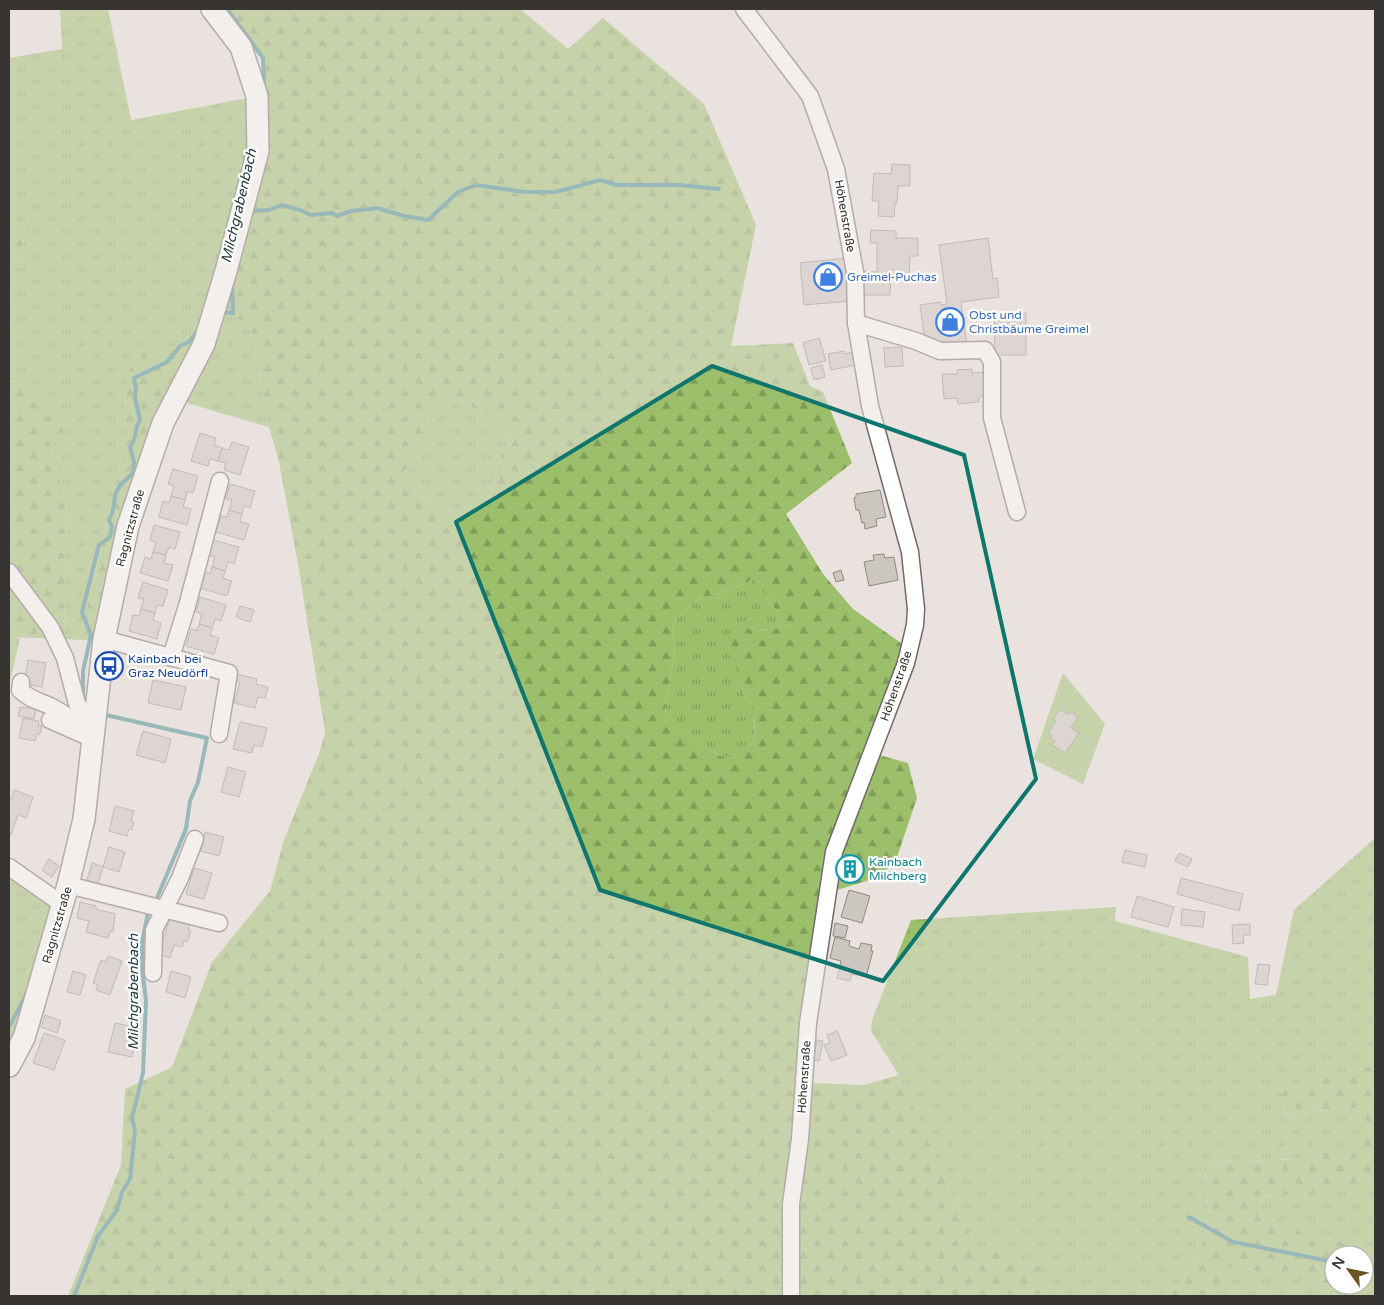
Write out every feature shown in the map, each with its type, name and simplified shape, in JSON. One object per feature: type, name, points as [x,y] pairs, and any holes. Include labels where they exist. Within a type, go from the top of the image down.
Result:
[{"type":"main road","name":"Ragnitzstraße","points":[[9,1066],[24,1038],[65,895],[84,819],[104,639],[128,526],[163,423],[204,344],[226,271],[258,151],[257,96],[241,47],[212,9]]},
{"type":"street","name":"Höhenstraße","points":[[744,9],[810,96],[836,169],[855,272],[856,323],[870,406],[910,552],[916,609],[915,625],[906,663],[834,852],[829,877],[808,1023],[800,1139],[791,1204],[791,1296]]},
{"type":"street","points":[[856,323],[916,341],[940,351],[985,350],[992,362],[992,418],[1017,512]]},
{"type":"street","points":[[171,657],[188,606],[220,481]]},
{"type":"street","points":[[9,572],[50,628],[64,658],[77,704],[93,732]]},
{"type":"street","points":[[104,639],[229,673],[219,734]]},
{"type":"street","points":[[21,682],[20,690],[30,699],[52,707],[93,732]]},
{"type":"street","points":[[50,720],[93,732]]},
{"type":"street","points":[[153,973],[154,930],[180,878],[195,839]]},
{"type":"street","points":[[9,867],[65,895],[165,910],[219,923]]},
{"type":"highlighted area","points":[[712,366],[964,455],[1036,779],[883,981],[600,890],[456,522]]},
{"type":"green space","points":[[60,9],[108,9],[131,120],[264,95],[251,326],[269,427],[125,385],[126,434],[111,508],[79,640],[64,639],[67,504],[50,449],[20,380],[9,381],[9,333],[16,329],[16,281],[26,226],[9,218],[9,58],[62,49]]},
{"type":"green space","points":[[227,9],[520,9],[568,49],[603,18],[704,104],[756,225],[731,346],[793,343],[810,386],[823,392],[852,463],[786,514],[823,574],[853,609],[915,653],[872,753],[908,763],[917,798],[896,860],[879,877],[834,891],[810,1083],[864,1085],[899,1075],[975,1245],[1043,1268],[1051,1296],[68,1296],[121,1165],[125,1089],[172,1067],[212,962],[270,891],[284,840],[320,751],[325,732],[298,564],[279,462],[269,427],[251,326],[223,310],[266,155],[263,58]],"holes":[[[449,398],[457,398],[501,425],[513,441],[502,453],[495,474],[491,497],[483,506],[459,519],[439,505],[426,503],[402,474],[412,459],[431,439],[428,417]],[[754,579],[778,613],[790,624],[771,630],[746,628],[732,638],[731,648],[744,695],[755,708],[754,741],[744,755],[724,758],[667,727],[665,705],[675,653],[672,625],[697,600],[732,589]]]},
{"type":"green space","points":[[9,218],[26,226],[16,281],[16,329],[9,333]]},
{"type":"green space","points":[[138,346],[206,356],[181,401],[130,541],[111,640],[79,640],[111,508],[126,434],[125,385]]},
{"type":"green space","points":[[20,380],[68,423],[50,449],[67,504],[64,639],[9,637],[9,382]]},
{"type":"green space","points":[[449,398],[457,398],[501,425],[513,441],[502,453],[495,474],[491,497],[483,506],[459,519],[439,505],[426,503],[401,474],[431,439],[428,417]]},
{"type":"green space","points":[[754,579],[778,613],[790,624],[771,630],[746,628],[739,674],[744,695],[755,708],[754,741],[744,756],[724,758],[666,727],[665,705],[675,653],[672,625],[697,600],[732,589]]},
{"type":"green space","points":[[9,637],[20,638],[9,686]]},
{"type":"green space","points":[[1063,673],[1105,724],[1083,784],[1033,759]]},
{"type":"green space","points":[[1375,838],[1375,1065],[1281,1090],[1286,1114],[1366,1107],[1366,1136],[1302,1159],[1203,1162],[1209,1215],[1201,1251],[1170,1296],[1051,1296],[1042,1268],[975,1245],[899,1075],[871,1031],[872,1020],[911,920],[1116,907],[1115,921],[1248,957],[1250,999],[1276,995],[1294,910]]},
{"type":"green space","points":[[9,863],[72,910],[9,1055]]},
{"type":"green space","points":[[1375,1065],[1375,1179],[1312,1194],[1260,1197],[1262,1221],[1351,1245],[1324,1245],[1324,1283],[1231,1267],[1220,1274],[1220,1289],[1216,1296],[1170,1296],[1201,1251],[1209,1215],[1203,1162],[1302,1159],[1366,1136],[1366,1107],[1286,1114],[1281,1090]]},
{"type":"green space","points":[[1375,1179],[1375,1296],[1216,1296],[1220,1289],[1220,1274],[1231,1267],[1324,1284],[1324,1295],[1374,1295],[1374,1245],[1351,1245],[1262,1221],[1260,1197],[1312,1194]]},
{"type":"building","points":[[892,164],[910,165],[910,186],[898,186],[894,217],[878,216],[879,201],[872,201],[874,173],[891,174]]},
{"type":"building","points":[[871,230],[896,231],[896,238],[918,238],[918,256],[910,256],[909,275],[891,275],[890,295],[863,295],[864,271],[877,272],[877,243],[870,243]]},
{"type":"building","points":[[988,238],[993,279],[997,278],[999,297],[961,302],[967,346],[925,343],[920,305],[940,302],[941,305],[947,304],[939,245]]},
{"type":"building","points":[[848,258],[852,301],[804,305],[800,263]]},
{"type":"building","points":[[1026,313],[1026,355],[995,355],[994,314]]},
{"type":"building","points":[[819,338],[826,361],[809,365],[803,343]]},
{"type":"building","points":[[902,347],[903,366],[885,367],[884,348]]},
{"type":"building","points":[[844,351],[845,354],[853,352],[856,365],[831,370],[828,354]]},
{"type":"building","points":[[822,365],[825,377],[814,380],[811,368]]},
{"type":"building","points":[[972,369],[972,373],[986,372],[987,396],[979,397],[979,402],[958,404],[957,398],[944,399],[942,374],[957,374],[957,370]]},
{"type":"building","points":[[200,433],[216,438],[214,445],[222,448],[218,461],[210,459],[208,466],[191,461]]},
{"type":"building","points":[[232,442],[249,447],[240,475],[224,470],[226,463],[218,461],[222,448],[229,450]]},
{"type":"building","points":[[173,469],[198,476],[193,493],[187,491],[185,500],[171,496],[174,486],[168,484]]},
{"type":"building","points":[[230,484],[255,491],[250,508],[244,506],[242,514],[229,510],[232,500],[226,499]]},
{"type":"building","points":[[880,490],[886,517],[876,519],[877,526],[865,529],[859,510],[856,510],[854,498],[856,494]]},
{"type":"building","points":[[171,496],[185,500],[183,507],[191,509],[187,525],[159,517],[163,501],[169,503]]},
{"type":"building","points":[[229,510],[242,514],[240,522],[249,524],[244,540],[216,532],[221,516],[227,517]]},
{"type":"building","points":[[154,525],[180,532],[175,549],[169,547],[166,555],[153,552],[156,542],[150,540]]},
{"type":"building","points":[[213,540],[239,547],[234,564],[228,562],[225,571],[212,567],[215,557],[209,555]]},
{"type":"building","points":[[153,552],[166,555],[164,563],[173,565],[168,581],[140,573],[145,557],[151,559]]},
{"type":"building","points":[[884,554],[885,558],[894,557],[898,580],[869,586],[864,562],[874,560],[873,555]]},
{"type":"building","points":[[212,567],[225,571],[223,578],[232,581],[227,596],[200,588],[204,572],[210,574]]},
{"type":"building","points":[[841,570],[844,580],[836,582],[833,573]]},
{"type":"building","points":[[143,582],[168,590],[163,606],[157,605],[155,613],[141,609],[144,599],[138,598]]},
{"type":"building","points":[[200,597],[226,605],[221,621],[215,619],[212,628],[199,624],[202,614],[196,612]]},
{"type":"building","points":[[240,606],[254,610],[250,622],[236,617]]},
{"type":"building","points":[[141,609],[155,613],[153,620],[161,623],[157,639],[129,631],[133,615],[139,616]]},
{"type":"building","points":[[199,624],[212,628],[210,635],[219,638],[214,654],[186,646],[191,629],[197,631]]},
{"type":"building","points":[[28,660],[46,663],[42,687],[24,684]]},
{"type":"building","points":[[237,674],[257,679],[256,684],[268,687],[265,698],[258,697],[255,708],[234,703],[240,682],[236,681]]},
{"type":"building","points":[[153,680],[186,687],[181,710],[148,703]]},
{"type":"building","points":[[20,707],[36,709],[34,719],[18,716]]},
{"type":"building","points":[[1060,709],[1069,715],[1071,712],[1078,717],[1071,728],[1079,733],[1065,753],[1052,745],[1055,741],[1050,738],[1052,735],[1048,733],[1056,721],[1053,719]]},
{"type":"building","points":[[23,718],[39,721],[38,726],[42,726],[40,734],[37,734],[35,741],[19,738]]},
{"type":"building","points":[[240,722],[267,728],[262,747],[254,745],[252,753],[233,749]]},
{"type":"building","points":[[143,731],[171,739],[165,763],[136,755]]},
{"type":"building","points":[[228,767],[246,772],[239,797],[221,792]]},
{"type":"building","points":[[14,790],[33,797],[26,818],[18,815],[11,835],[9,834],[9,797],[12,798]]},
{"type":"building","points":[[115,806],[134,811],[131,821],[134,822],[132,830],[129,829],[127,836],[109,831]]},
{"type":"building","points":[[205,832],[224,837],[219,856],[201,851]]},
{"type":"building","points":[[109,847],[125,852],[119,872],[103,867]]},
{"type":"building","points":[[1125,850],[1147,855],[1145,867],[1122,862]]},
{"type":"building","points":[[1179,853],[1192,859],[1188,867],[1175,861]]},
{"type":"building","points":[[49,859],[59,866],[52,877],[42,870]]},
{"type":"building","points":[[92,863],[103,867],[98,883],[87,880]]},
{"type":"building","points":[[194,868],[212,873],[204,899],[186,894]]},
{"type":"building","points":[[1181,878],[1243,894],[1239,911],[1177,894]]},
{"type":"building","points":[[849,890],[870,896],[862,923],[841,917]]},
{"type":"building","points":[[1137,896],[1174,907],[1168,927],[1131,917]]},
{"type":"building","points":[[80,902],[115,914],[113,932],[110,931],[108,938],[86,932],[89,921],[77,918]]},
{"type":"building","points":[[1182,909],[1205,912],[1203,927],[1181,925]]},
{"type":"building","points":[[171,916],[190,923],[188,930],[191,931],[187,942],[184,941],[182,947],[174,945],[170,958],[158,954]]},
{"type":"building","points":[[835,923],[848,926],[845,938],[833,936]]},
{"type":"building","points":[[1250,924],[1250,935],[1243,935],[1244,943],[1233,944],[1232,925]]},
{"type":"building","points":[[835,937],[850,941],[849,946],[859,949],[861,943],[872,945],[871,951],[873,951],[866,977],[852,974],[850,981],[837,978],[841,961],[830,958]]},
{"type":"building","points":[[108,956],[122,961],[110,995],[96,990],[98,985],[93,983],[101,960],[106,962]]},
{"type":"building","points":[[1258,964],[1270,965],[1267,985],[1255,984]]},
{"type":"building","points":[[73,971],[86,975],[80,995],[67,992]]},
{"type":"building","points":[[171,971],[191,977],[185,998],[166,992]]},
{"type":"building","points":[[45,1015],[61,1021],[57,1033],[41,1027]]},
{"type":"building","points":[[115,1023],[138,1028],[132,1057],[108,1052]]},
{"type":"building","points":[[837,1031],[847,1055],[831,1061],[824,1045],[830,1043],[827,1035]]},
{"type":"building","points":[[44,1033],[65,1040],[54,1070],[33,1063]]},
{"type":"building","points":[[817,1040],[823,1041],[819,1061],[813,1060]]},
{"type":"waterway","name":"Milchgrabenbach","points":[[227,9],[263,58],[264,85]]},
{"type":"waterway","points":[[250,211],[269,210],[282,205],[311,215],[332,213],[337,216],[351,211],[377,208],[404,216],[428,220],[458,192],[476,185],[525,192],[556,192],[600,180],[617,185],[679,185],[719,189]]},
{"type":"waterway","name":"Milchgrabenbach","points":[[221,314],[223,312],[233,313],[232,285]]},
{"type":"waterway","name":"Milchgrabenbach","points":[[83,699],[83,671],[91,635],[82,612],[99,545],[110,537],[112,527],[109,520],[113,511],[117,489],[133,473],[134,462],[130,447],[140,420],[135,398],[134,378],[167,362],[180,346],[189,342],[200,328]]},
{"type":"waterway","name":"Milchgrabenbach","points":[[106,715],[207,738],[198,782],[190,801],[186,829],[157,898]]},
{"type":"waterway","name":"Milchgrabenbach","points":[[74,1296],[98,1236],[117,1210],[122,1192],[130,1179],[135,1131],[132,1118],[143,1073],[146,1001],[142,968],[142,943],[148,913]]},
{"type":"waterway","points":[[9,1027],[27,993]]},
{"type":"waterway","points":[[1189,1217],[1233,1242],[1324,1260]]},
{"type":"place","name":"Greimel-Puchas","points":[[828,277]]},
{"type":"place","name":"Obst und Christbäume Greimel","points":[[950,322]]},
{"type":"place","name":"Kainbach bei Graz Neudörfl","points":[[109,666]]},
{"type":"place","name":"Kainbach Milchberg","points":[[850,869]]}]
